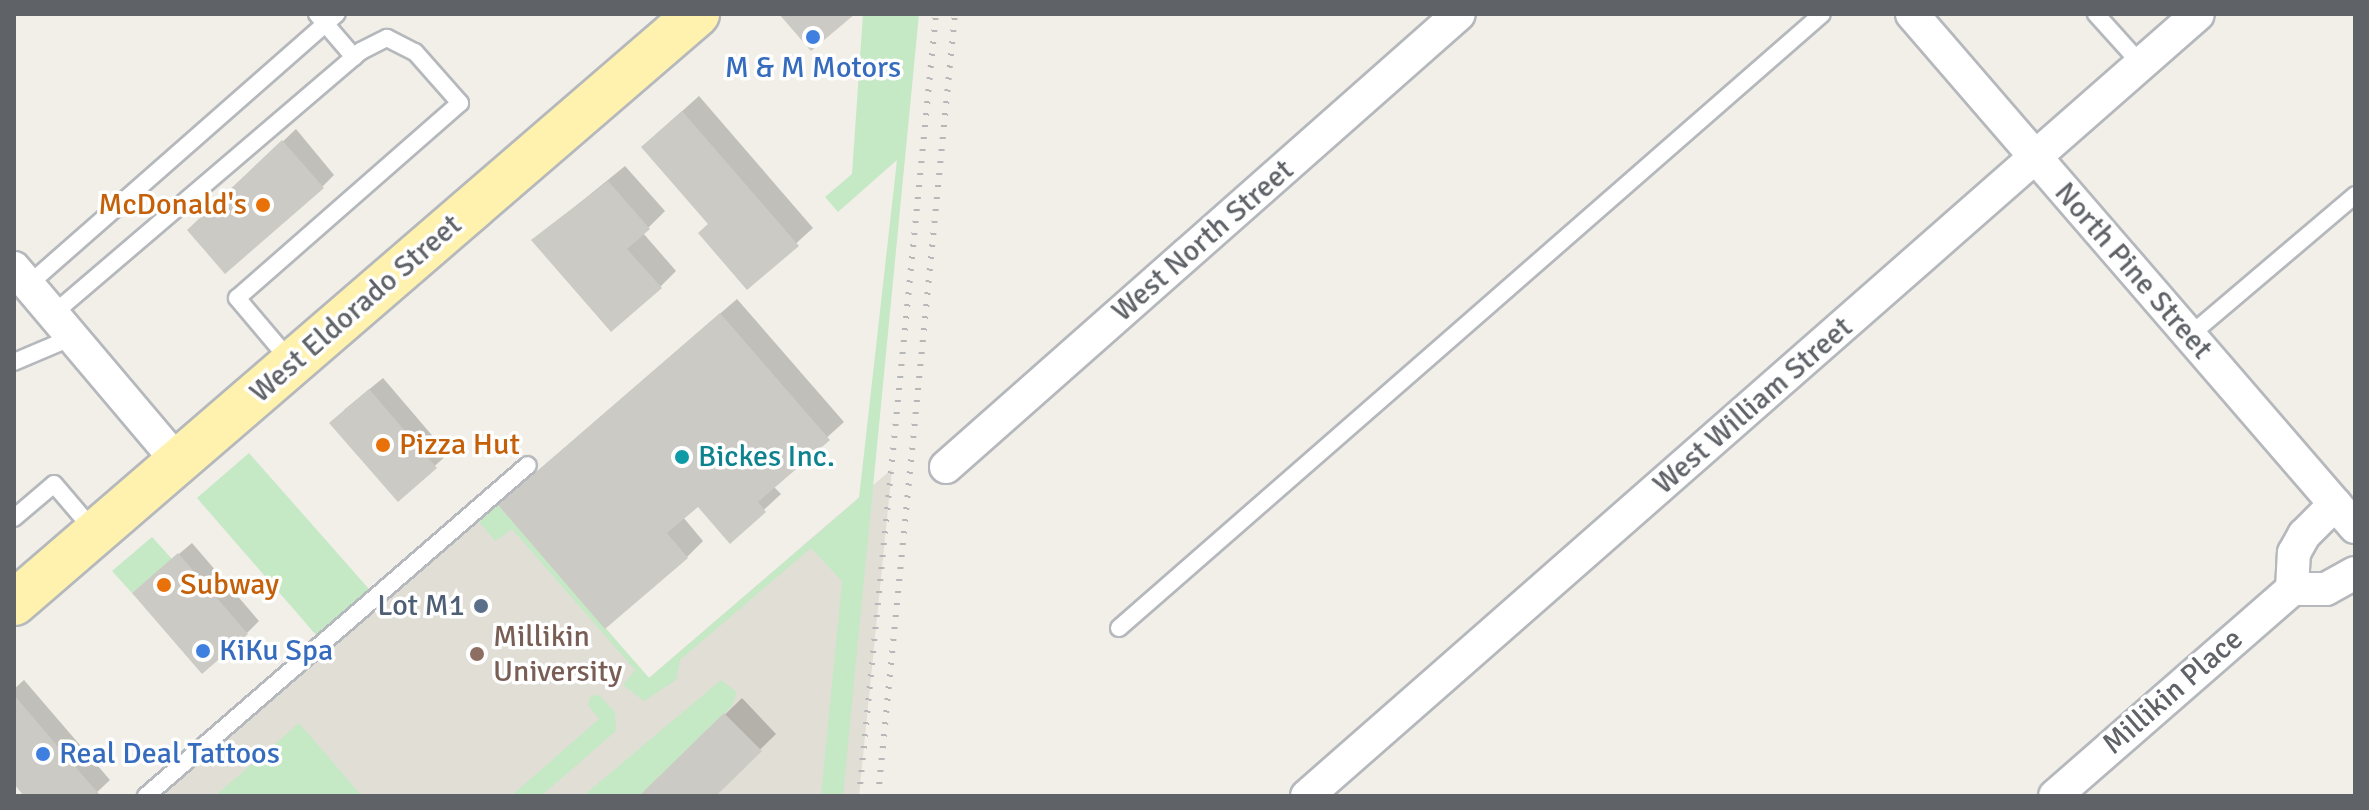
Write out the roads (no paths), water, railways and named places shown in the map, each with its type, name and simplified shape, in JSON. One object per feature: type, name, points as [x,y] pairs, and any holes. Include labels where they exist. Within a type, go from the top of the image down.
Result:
[{"type":"main road","name":"West Eldorado Street","points":[[14,603],[697,14]]},
{"type":"street","name":"West North Street","points":[[946,467],[1459,14]]},
{"type":"street","name":"North Pine Street","points":[[1912,14],[2345,516]]},
{"type":"street","name":"West William Street","points":[[1307,796],[2198,14]]},
{"type":"street","points":[[21,276],[178,462]]},
{"type":"street","points":[[2345,516],[2299,544],[2292,589],[2326,589],[2355,573]]},
{"type":"street","name":"Millikin Place","points":[[2055,796],[2292,589]]},
{"type":"lane","points":[[1119,628],[1822,14]]},
{"type":"lane","points":[[2096,14],[2141,64]]},
{"type":"lane","points":[[21,276],[327,17],[354,57]]},
{"type":"lane","points":[[14,362],[63,326],[354,57],[387,38],[415,52],[460,103],[237,298],[293,363]]},
{"type":"lane","points":[[2189,336],[2355,195]]},
{"type":"lane","points":[[146,796],[528,465]]},
{"type":"lane","points":[[14,518],[54,484],[96,533]]},
{"type":"railway","points":[[859,796],[936,14]]},
{"type":"railway","points":[[878,796],[955,14]]},
{"type":"place","name":"M & M Motors","points":[[813,37]]},
{"type":"place","name":"McDonald's","points":[[263,205]]},
{"type":"place","name":"Pizza Hut","points":[[383,445]]},
{"type":"place","name":"Bickes Inc.","points":[[682,457]]},
{"type":"place","name":"Subway","points":[[164,585]]},
{"type":"place","name":"Lot M1","points":[[481,606]]},
{"type":"place","name":"KiKu Spa","points":[[203,651]]},
{"type":"place","name":"Millikin University","points":[[477,654]]},
{"type":"place","name":"Real Deal Tattoos","points":[[43,754]]}]
